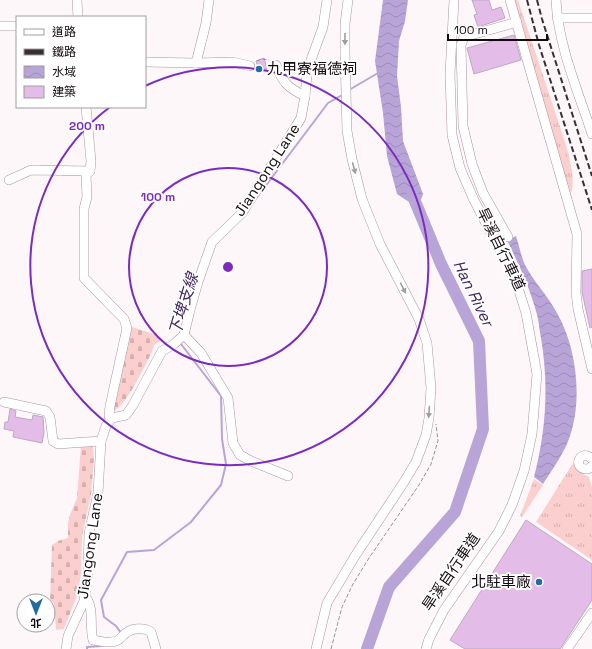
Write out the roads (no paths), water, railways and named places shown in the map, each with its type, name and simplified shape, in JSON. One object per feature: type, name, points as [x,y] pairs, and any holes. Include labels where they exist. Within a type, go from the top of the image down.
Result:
[{"type":"street","points":[[77,0],[78,16]]},
{"type":"street","points":[[196,64],[206,23],[209,0]]},
{"type":"street","name":"Jiangong Lane","points":[[184,335],[196,289],[212,242],[242,212],[300,118],[305,96],[307,74],[323,27],[327,0]]},
{"type":"street","points":[[316,649],[328,603],[355,556],[416,462],[426,434],[429,418],[431,388],[427,343],[419,319],[380,244],[362,199],[352,159],[347,131],[345,53],[345,24],[348,0]]},
{"type":"street","points":[[426,649],[429,639],[444,610],[499,531],[512,505],[524,471],[532,434],[537,374],[526,313],[513,272],[497,245],[473,198],[460,168],[452,135],[450,74],[454,0]]},
{"type":"street","points":[[510,0],[577,234],[578,309],[592,369]]},
{"type":"street","points":[[556,0],[560,36],[592,134]]},
{"type":"street","points":[[557,18],[592,18]]},
{"type":"street","points":[[508,236],[484,193],[470,156],[463,126],[461,45],[464,37],[517,22]]},
{"type":"street","points":[[0,26],[16,26]]},
{"type":"street","points":[[146,62],[196,64],[233,62],[250,66]]},
{"type":"street","points":[[276,65],[282,80],[286,85],[305,96]]},
{"type":"street","name":"Jiangong Lane","points":[[66,649],[68,636],[85,596],[88,573],[89,533],[98,493],[101,441],[106,426],[112,418],[109,416],[110,406],[127,328],[124,319],[84,278],[84,209],[87,197],[86,176],[90,171],[91,161],[86,108]]},
{"type":"street","points":[[9,180],[31,170],[90,171]]},
{"type":"street","points":[[112,418],[126,415],[133,406],[162,351],[174,344],[184,335],[200,353],[228,398],[233,443],[240,455],[251,462],[288,476]]},
{"type":"street","points":[[4,402],[46,411],[50,417],[53,441],[58,444],[101,441]]},
{"type":"street","points":[[591,469],[580,466],[579,459],[585,455],[590,456],[592,459]]},
{"type":"street","points":[[85,596],[90,602],[92,617],[91,632],[93,640],[106,642],[117,641],[128,631],[146,629],[151,632],[156,649]]},
{"type":"street","points":[[567,649],[592,613]]},
{"type":"water","points":[[383,0],[408,0],[405,21],[399,41],[397,76],[403,141],[423,194],[418,208],[397,194],[387,156],[383,113],[375,61]]},
{"type":"water","points":[[516,236],[525,265],[557,313],[564,327],[573,358],[576,375],[576,408],[569,439],[561,457],[543,484],[534,477],[544,425],[545,373],[538,318],[523,275],[507,240]]},
{"type":"waterway","name":"下埤支線","points":[[349,90],[378,73]]},
{"type":"waterway","name":"下埤支線","points":[[255,200],[328,103],[344,94]]},
{"type":"waterway","name":"Han River","points":[[367,649],[389,587],[455,512],[483,429],[479,341],[441,264],[412,194]]},
{"type":"waterway","name":"下埤支線","points":[[121,633],[116,626],[104,617],[101,600],[127,552],[154,550],[191,522],[221,485],[226,464],[222,439],[221,396],[181,342]]},
{"type":"waterway","name":"下埤支線","points":[[87,649],[87,647],[101,646]]},
{"type":"railway","points":[[527,0],[539,45],[592,210]]},
{"type":"railway","points":[[537,0],[592,176]]},
{"type":"place","name":"九甲寮福德祠","points":[[259,69]]},
{"type":"place","name":"北駐車廠","points":[[539,582]]}]
